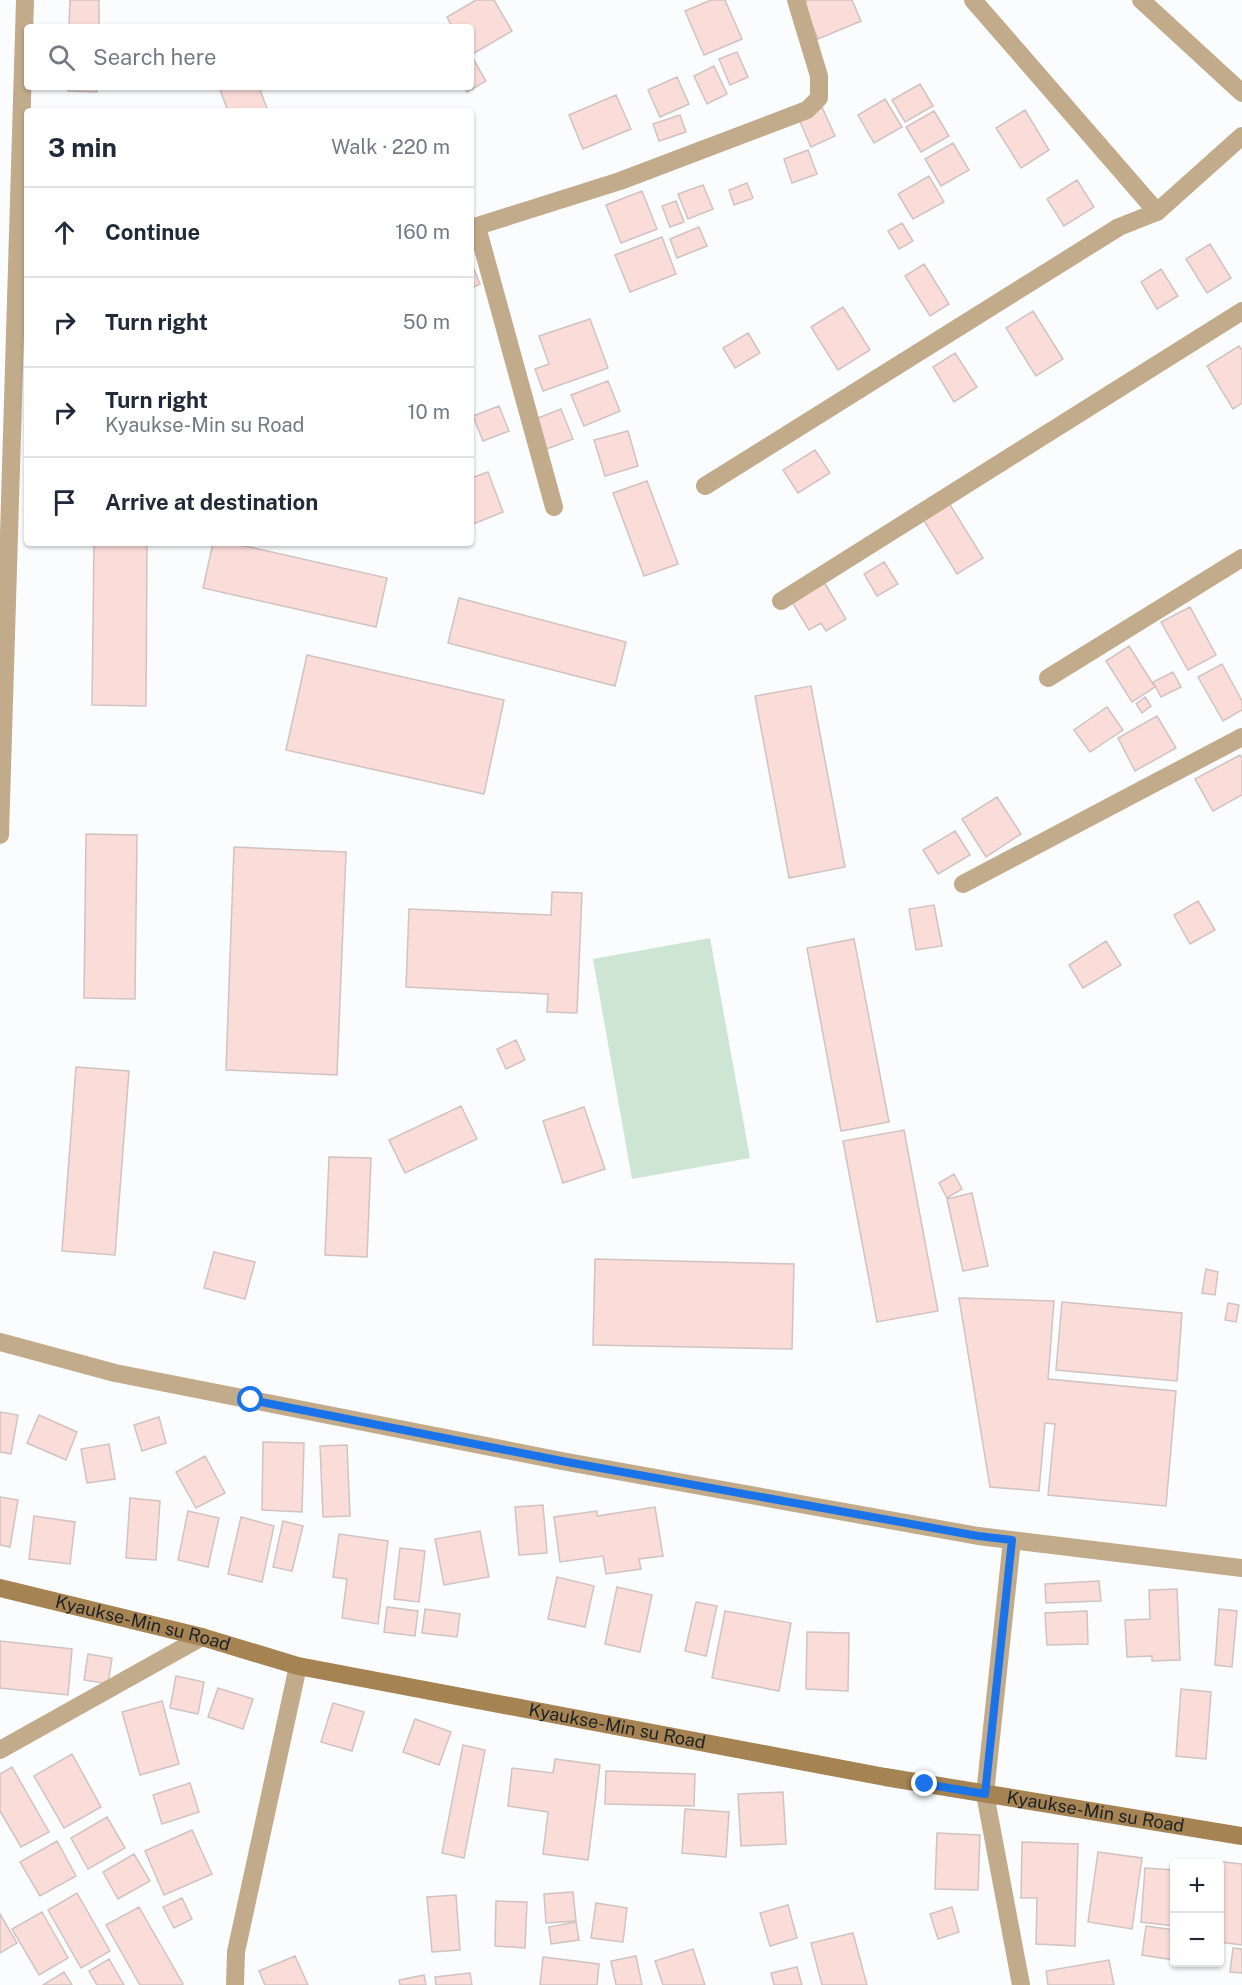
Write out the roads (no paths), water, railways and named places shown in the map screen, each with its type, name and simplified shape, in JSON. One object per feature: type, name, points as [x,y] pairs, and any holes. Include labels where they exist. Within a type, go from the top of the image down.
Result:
[{"type":"street","points":[[25,0],[25,24]]},
{"type":"street","points":[[554,507],[474,227],[620,181],[807,110],[819,98],[819,76],[796,0]]},
{"type":"street","points":[[972,0],[1157,212]]},
{"type":"street","points":[[1141,0],[1242,93]]},
{"type":"street","points":[[0,835],[5,491],[21,327],[24,82]]},
{"type":"street","points":[[705,486],[1119,227],[1157,212],[1242,136]]},
{"type":"street","points":[[781,601],[1242,311]]},
{"type":"street","points":[[1048,678],[1242,558]]},
{"type":"street","points":[[963,884],[1242,737]]},
{"type":"street","points":[[0,1342],[115,1373],[544,1458],[978,1536],[1242,1568]]},
{"type":"street","points":[[1012,1540],[985,1794],[1021,1985]]},
{"type":"street","name":"Kyaukse-Min su Road","points":[[0,1588],[202,1637],[298,1666],[885,1777],[1242,1836]]},
{"type":"street","points":[[0,1750],[202,1637]]},
{"type":"street","points":[[235,1985],[236,1952],[298,1666]]}]
